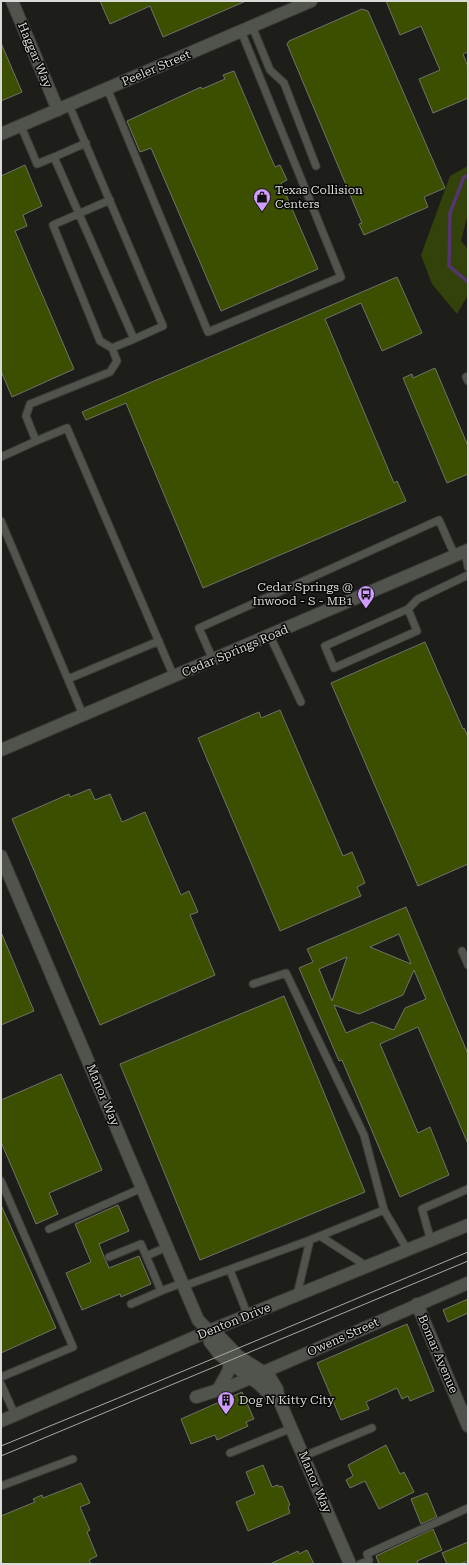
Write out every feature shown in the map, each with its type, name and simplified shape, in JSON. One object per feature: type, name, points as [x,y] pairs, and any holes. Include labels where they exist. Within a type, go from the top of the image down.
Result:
[{"type":"street","name":"Haggar Way","points":[[12,1],[58,110]]},
{"type":"street","name":"Peeler Street","points":[[1,134],[311,1]]},
{"type":"street","name":"Cedar Springs Road","points":[[1,750],[463,553]]},
{"type":"street","name":"Manor Way","points":[[1,856],[198,1320],[209,1331],[219,1336],[238,1356],[263,1372],[277,1389],[279,1400],[350,1564]]},
{"type":"street","name":"Denton Drive","points":[[1,1421],[209,1331],[408,1251],[468,1225]]},
{"type":"street","name":"Owens Street","points":[[196,1398],[251,1378],[417,1304],[468,1283]]},
{"type":"street","name":"Bomar Avenue","points":[[417,1304],[468,1426]]},
{"type":"street","name":"Manor Way","points":[[209,1331],[210,1342],[230,1363],[251,1378],[271,1396],[279,1400]]},
{"type":"street","points":[[218,1390],[228,1372],[230,1363]]},
{"type":"lane","points":[[252,26],[270,70],[284,83],[316,166]]},
{"type":"lane","points":[[107,88],[208,332],[341,277],[241,31]]},
{"type":"lane","points":[[69,105],[162,326],[112,348]]},
{"type":"lane","points":[[21,126],[37,164],[86,143]]},
{"type":"lane","points":[[54,157],[134,339]]},
{"type":"lane","points":[[36,441],[26,416],[30,404],[110,372],[117,361],[112,348],[100,341],[53,225],[110,200]]},
{"type":"lane","points":[[468,376],[466,377],[468,381]]},
{"type":"lane","points":[[1,457],[67,428],[174,677]]},
{"type":"lane","points":[[213,660],[199,628],[439,520],[463,553],[468,567]]},
{"type":"lane","points":[[1,521],[83,715]]},
{"type":"lane","points":[[408,609],[417,631],[334,668],[325,646],[408,609],[418,599],[468,575]]},
{"type":"lane","points":[[270,636],[301,702]]},
{"type":"lane","points":[[68,679],[158,641]]},
{"type":"lane","points":[[462,951],[468,965]]},
{"type":"lane","points":[[253,984],[286,973],[364,1135],[384,1210],[408,1251]]},
{"type":"lane","points":[[1,1181],[73,1347],[1,1377]]},
{"type":"lane","points":[[49,1229],[142,1188]]},
{"type":"lane","points":[[431,1241],[422,1209],[468,1189]]},
{"type":"lane","points":[[131,1304],[161,1291],[230,1270],[384,1210]]},
{"type":"lane","points":[[320,1236],[368,1267]]},
{"type":"lane","points":[[297,1295],[310,1240]]},
{"type":"lane","points":[[109,1257],[141,1244],[161,1291]]},
{"type":"lane","points":[[146,1256],[167,1247]]},
{"type":"lane","points":[[230,1270],[248,1316]]},
{"type":"lane","points":[[2,1387],[15,1415]]},
{"type":"lane","points":[[230,1453],[292,1428]]},
{"type":"lane","points":[[304,1456],[372,1428]]},
{"type":"lane","points":[[1,1486],[73,1459]]},
{"type":"lane","points":[[360,1564],[369,1560],[367,1554],[468,1508]]},
{"type":"green space","points":[[468,166],[468,214],[461,241],[468,249],[468,295],[457,314],[432,284],[421,255],[450,176]]},
{"type":"building","points":[[100,1],[246,1],[163,37],[150,6],[110,24]]},
{"type":"building","points":[[386,1],[468,1],[468,52],[463,54],[468,67],[468,98],[433,113],[419,79],[440,70],[421,26],[400,35]]},
{"type":"building","points":[[362,9],[368,11],[445,188],[424,197],[428,207],[364,235],[359,224],[362,223],[287,44],[289,41]]},
{"type":"building","points":[[1,43],[22,92],[1,101]]},
{"type":"building","points":[[234,71],[275,167],[280,165],[287,180],[281,183],[318,269],[221,311],[151,148],[140,152],[127,121],[201,87],[202,89],[225,79],[223,75]]},
{"type":"building","points":[[25,165],[42,206],[23,215],[27,226],[15,231],[74,369],[12,397],[1,371],[1,176]]},
{"type":"building","points":[[397,277],[422,333],[382,351],[361,303],[325,319],[394,483],[397,481],[406,501],[203,588],[126,403],[86,420],[82,412]]},
{"type":"building","points":[[435,368],[468,446],[468,474],[447,483],[403,378],[412,374],[413,378]]},
{"type":"building","points":[[425,642],[463,729],[464,728],[468,737],[468,864],[418,886],[331,683]]},
{"type":"building","points":[[280,710],[343,856],[352,852],[365,883],[357,887],[361,896],[280,931],[198,738],[259,712],[261,718]]},
{"type":"building","points":[[90,789],[95,800],[110,794],[122,822],[145,812],[181,895],[189,891],[198,912],[190,915],[215,975],[100,1025],[12,819],[69,794],[70,797]]},
{"type":"building","points":[[406,907],[468,1054],[468,1144],[418,1027],[380,1044],[418,1133],[430,1127],[449,1175],[400,1197],[342,1060],[339,1061],[299,968],[313,962],[307,949]],"holes":[[[399,934],[411,964],[370,947]],[[347,957],[332,1001],[319,969]],[[414,970],[426,999],[405,1008],[394,1030],[372,1022],[346,1033],[334,1005],[359,1014],[403,995]]]},
{"type":"building","points":[[1,932],[34,1011],[1,1025]]},
{"type":"building","points":[[284,996],[365,1192],[200,1260],[120,1064]]},
{"type":"building","points":[[61,1074],[102,1170],[49,1193],[58,1214],[36,1224],[1,1142],[1,1100]]},
{"type":"building","points":[[1,1205],[56,1328],[1,1353]]},
{"type":"building","points":[[118,1205],[129,1231],[99,1244],[105,1259],[109,1268],[139,1256],[151,1284],[121,1297],[120,1294],[82,1310],[66,1273],[91,1262],[75,1224]]},
{"type":"building","points":[[468,1299],[468,1313],[448,1322],[443,1310]]},
{"type":"building","points":[[407,1324],[434,1391],[410,1401],[408,1396],[402,1399],[397,1388],[366,1402],[369,1409],[341,1420],[317,1363]]},
{"type":"building","name":"Dog N Kitty City","points":[[242,1392],[254,1419],[246,1422],[248,1426],[217,1440],[215,1435],[191,1444],[181,1419]]},
{"type":"building","points":[[386,1445],[400,1474],[404,1472],[414,1492],[379,1509],[365,1481],[350,1488],[346,1480],[353,1476],[348,1465]]},
{"type":"building","points":[[263,1465],[272,1487],[278,1485],[279,1487],[282,1486],[290,1505],[288,1506],[290,1513],[248,1531],[236,1502],[255,1494],[246,1472]]},
{"type":"building","points":[[81,1483],[90,1503],[80,1507],[90,1530],[87,1532],[97,1556],[89,1560],[91,1564],[1,1564],[1,1516],[35,1502],[33,1499],[42,1495],[43,1498]]},
{"type":"building","points":[[427,1493],[437,1517],[421,1524],[411,1499]]},
{"type":"building","points":[[433,1529],[442,1550],[417,1561],[418,1564],[379,1564],[376,1556]]},
{"type":"building","points":[[468,1542],[468,1561],[460,1564],[447,1564],[442,1553]]},
{"type":"building","points":[[307,1550],[314,1564],[270,1564],[298,1551],[299,1554]]},
{"type":"waterway","points":[[468,175],[464,177],[450,213],[449,266],[468,282]]},
{"type":"tram line","points":[[1,1446],[468,1252]]},
{"type":"tram line","points":[[1,1456],[468,1261]]},
{"type":"place","name":"Texas Collision Centers","points":[[262,212]]},
{"type":"place","name":"Cedar Springs @ Inwood - S - MB1","points":[[366,609]]},
{"type":"place","name":"Dog N Kitty City","points":[[226,1415]]}]
